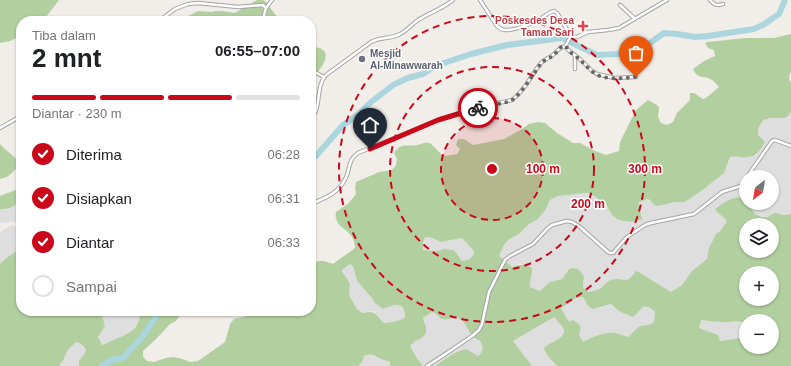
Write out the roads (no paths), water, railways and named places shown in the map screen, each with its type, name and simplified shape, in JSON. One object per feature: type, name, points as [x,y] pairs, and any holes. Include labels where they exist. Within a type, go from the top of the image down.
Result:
[{"type":"street","points":[[264,16],[266,8],[272,0]]},
{"type":"street","points":[[316,109],[321,84],[328,73],[371,42],[379,38],[392,37],[400,34],[418,20],[442,8],[453,0]]},
{"type":"street","points":[[480,0],[497,26],[501,29],[508,30],[529,25],[541,19],[546,14],[554,11],[557,13],[571,37]]},
{"type":"street","points":[[571,37],[576,37],[588,32],[616,29],[667,0]]},
{"type":"street","points":[[710,0],[718,6],[723,4]]},
{"type":"street","points":[[166,16],[178,7],[191,3],[238,7],[263,5],[266,8]]},
{"type":"street","points":[[620,4],[634,18]]},
{"type":"street","points":[[571,37],[567,45],[567,50],[581,60],[596,74],[615,78],[636,77]]},
{"type":"street","points":[[316,202],[329,196],[343,184],[351,160],[358,153],[438,120],[476,108],[516,98],[542,62],[553,56],[561,47],[567,45]]},
{"type":"street","points":[[575,56],[575,69]]},
{"type":"street","points":[[316,73],[324,78]]},
{"type":"street","points":[[0,128],[16,119]]},
{"type":"street","points":[[752,170],[772,141],[775,140],[791,146]]},
{"type":"street","points":[[427,366],[479,330],[482,324],[489,292],[505,260],[533,244],[552,225],[563,222],[572,222],[580,227],[608,252],[614,253],[627,237],[645,225],[694,214],[722,192],[739,187]]},
{"type":"waterway","points":[[316,156],[343,125],[359,114],[370,103],[393,85],[408,78],[423,74],[435,66],[471,54],[507,45],[562,38],[597,55],[618,54],[637,49],[650,43],[664,33],[695,37],[754,29],[763,25],[779,14],[785,0]]},
{"type":"waterway","points":[[102,366],[111,360],[123,358],[142,337],[157,316]]},
{"type":"place","name":"Poskesdes Desa Taman Sari","points":[[583,26]]},
{"type":"place","name":"Mesjid Al-Minawwarah","points":[[362,59]]}]
